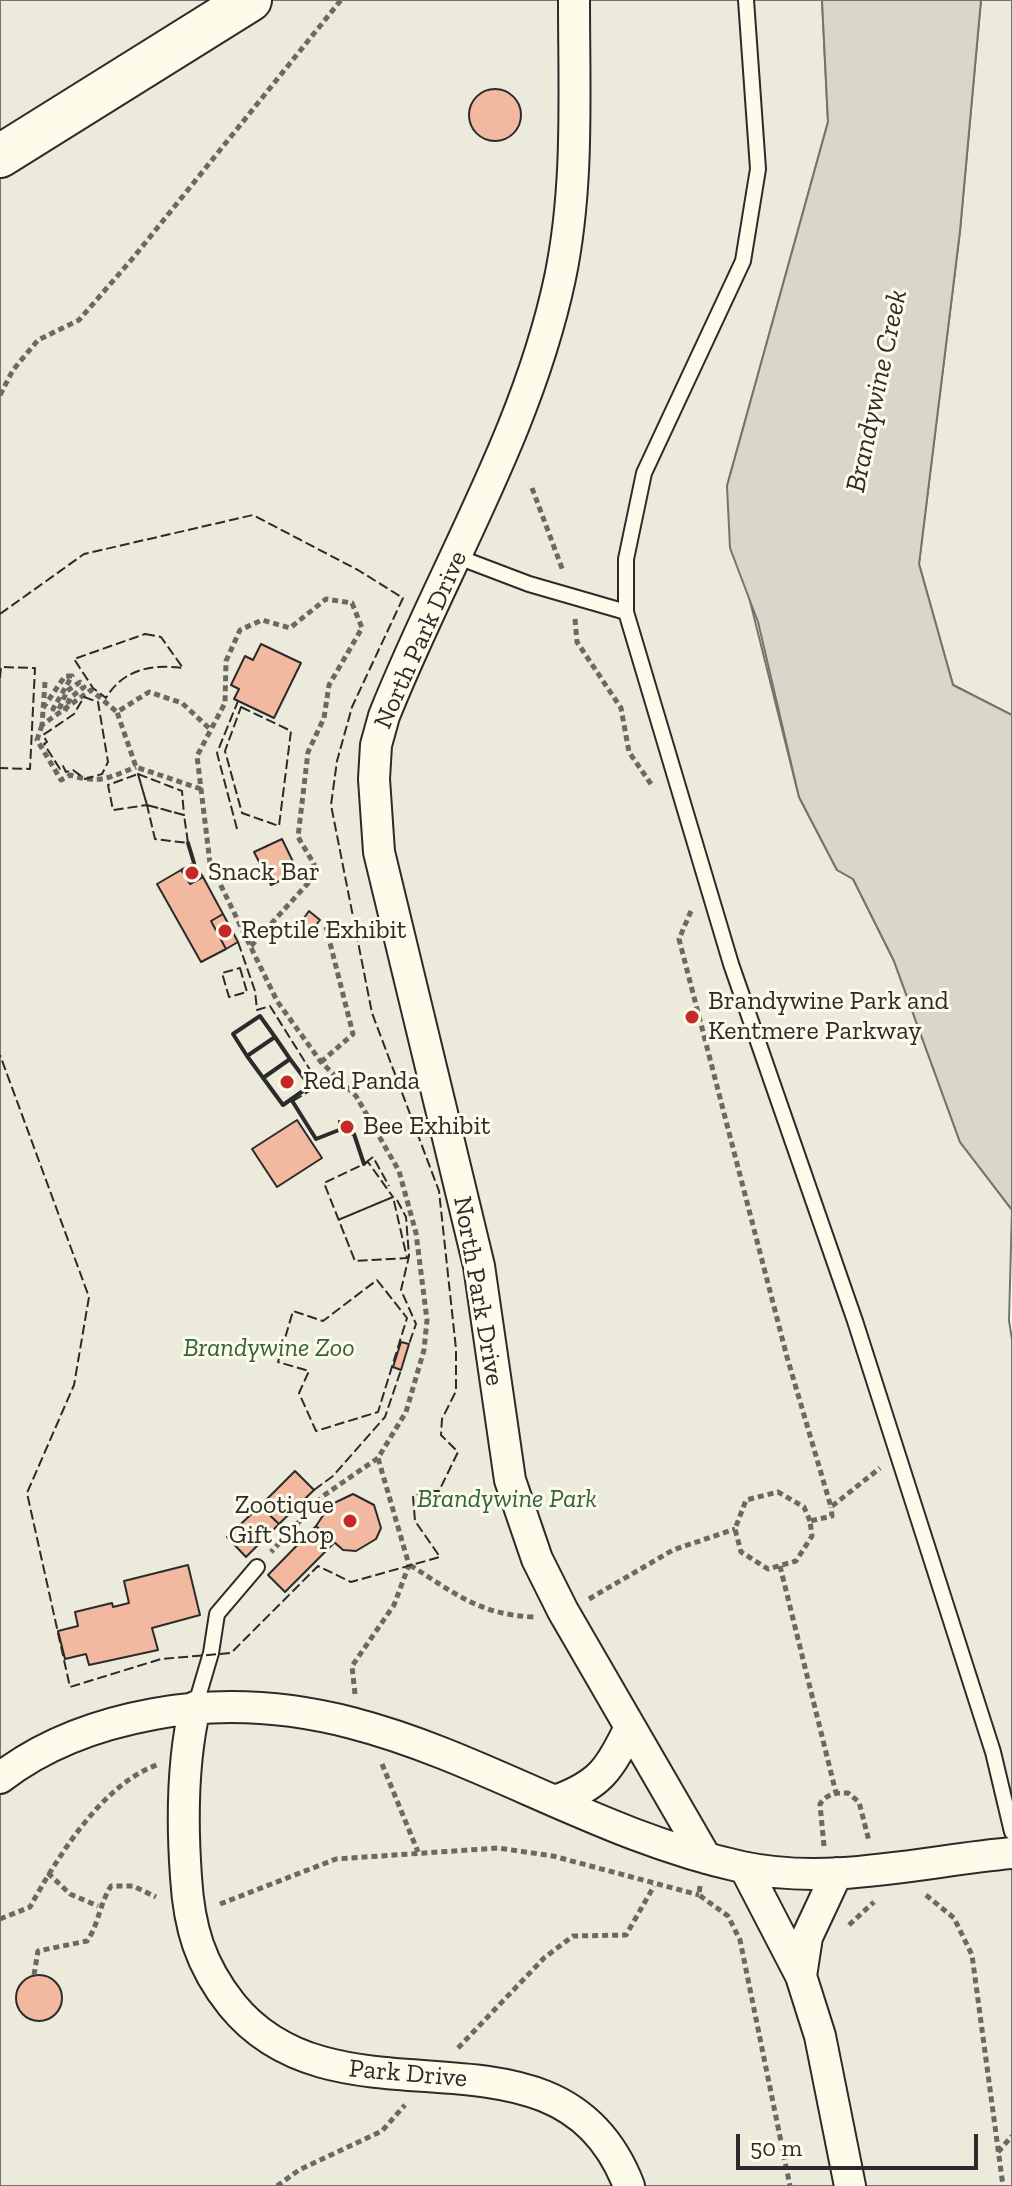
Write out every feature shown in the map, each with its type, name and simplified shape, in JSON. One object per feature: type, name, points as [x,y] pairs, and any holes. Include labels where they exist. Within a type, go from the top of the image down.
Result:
[{"type":"main road","points":[[0,156],[250,0]]},
{"type":"street","name":"North Park Drive","points":[[574,0],[575,150],[560,278],[513,431],[458,557],[401,674],[376,745],[374,779],[379,852],[479,1266],[510,1480],[537,1559],[706,1858]]},
{"type":"street","points":[[0,1778],[44,1750],[81,1733],[125,1719],[195,1707],[291,1710],[352,1721],[453,1755],[618,1828],[745,1868],[838,1860],[1012,1853]]},
{"type":"street","name":"Park Drive","points":[[195,1707],[185,1763],[188,1906],[198,1952],[214,1982],[256,2030],[286,2049],[320,2064],[381,2075],[430,2076],[521,2086],[551,2097],[603,2138],[629,2186]]},
{"type":"street","points":[[555,1801],[586,1790],[601,1777],[615,1758],[630,1727]]},
{"type":"street","points":[[801,1976],[807,1937],[838,1860]]},
{"type":"street","points":[[745,1868],[801,1976],[820,2036],[850,2186]]},
{"type":"lane","points":[[746,0],[758,169],[743,261],[644,473],[626,559],[626,612],[731,964],[898,1457],[993,1752],[1012,1832]]},
{"type":"lane","points":[[458,557],[626,612]]},
{"type":"lane","points":[[195,1707],[211,1653],[217,1614],[257,1567]]},
{"type":"path","points":[[0,395],[13,370],[38,340],[79,320],[124,268],[341,0]]},
{"type":"path","points":[[532,488],[573,597],[577,642],[621,708],[629,752],[654,789]]},
{"type":"path","points":[[251,946],[310,881],[314,864],[298,837],[308,752],[324,718],[329,685],[362,628],[352,603],[326,599],[290,628],[262,620],[240,630],[226,661],[225,703],[197,756],[210,863],[277,1001],[321,1062],[356,1096],[399,1171],[416,1233],[427,1320],[424,1350],[406,1412],[378,1458],[323,1496],[257,1567]]},
{"type":"path","points":[[43,708],[65,676],[72,676],[53,709],[59,709],[67,691],[80,682],[84,687],[70,698],[65,711]]},
{"type":"path","points":[[45,682],[42,725],[37,740],[61,780],[70,775],[85,782],[101,781],[136,767],[201,789]]},
{"type":"path","points":[[42,725],[91,690],[117,712],[136,767]]},
{"type":"path","points":[[117,712],[149,692],[182,703],[211,730]]},
{"type":"path","points":[[690,895],[691,910],[679,939],[787,1357],[831,1507],[832,1516],[810,1521]]},
{"type":"path","points":[[321,1062],[353,1034],[326,927]]},
{"type":"path","points":[[831,1507],[898,1457]]},
{"type":"path","points":[[378,1458],[409,1565]]},
{"type":"path","points":[[778,1492],[804,1507],[810,1521],[812,1536],[796,1561],[768,1569],[741,1552],[735,1529],[746,1500],[778,1492]]},
{"type":"path","points":[[780,1566],[836,1793]]},
{"type":"path","points":[[0,1919],[30,1907],[48,1873],[103,1801],[147,1769],[165,1763],[185,1763]]},
{"type":"path","points":[[838,1860],[825,1849],[820,1804],[826,1796],[848,1793],[859,1802],[870,1845],[855,1846]]},
{"type":"path","points":[[34,1975],[38,1951],[87,1941],[94,1930],[98,1906],[111,1886],[133,1886],[152,1894],[173,1911],[188,1906],[214,1906],[336,1859],[498,1848],[553,1856],[654,1886],[699,1895],[728,1916],[740,1940],[790,2186]]},
{"type":"path","points":[[699,1895],[706,1858]]},
{"type":"path","points":[[48,1873],[70,1894],[98,1906]]},
{"type":"path","points":[[277,2186],[299,2170],[382,2131],[430,2076],[544,1958],[573,1936],[626,1935],[654,1886]]},
{"type":"path","points":[[916,1887],[954,1918],[972,1955],[1003,2186]]},
{"type":"path","points":[[843,1931],[879,1898]]},
{"type":"path","points":[[998,2153],[1012,2136]]},
{"type":"green space","name":"Brandywine Park","points":[[0,0],[822,0],[828,122],[727,486],[748,593],[799,797],[837,870],[853,879],[894,961],[960,1142],[1012,1210],[1009,1320],[1012,1340],[1012,2186],[0,2186]]},
{"type":"green space","points":[[981,0],[1012,0],[1012,715],[953,685],[919,564],[960,231]]},
{"type":"water","name":"Brandywine Creek","points":[[822,0],[981,0],[960,231],[919,564],[953,685],[1012,715],[1012,1210],[960,1142],[894,961],[853,879],[837,870],[799,797],[758,622],[730,548],[727,486],[828,122]]},
{"type":"building","points":[[495,89],[513,97],[521,115],[513,133],[495,141],[477,133],[469,115],[477,97]]},
{"type":"building","points":[[261,644],[301,663],[274,718],[234,699],[239,689],[231,685],[245,656],[253,660]]},
{"type":"building","points":[[282,839],[298,872],[271,885],[254,852]]},
{"type":"building","name":"Snack Bar","points":[[194,863],[203,877],[190,884],[181,870]]},
{"type":"building","points":[[181,870],[190,884],[203,877],[223,914],[211,921],[226,949],[201,962],[157,884]]},
{"type":"building","points":[[309,911],[320,920],[312,930],[301,922]]},
{"type":"building","name":"Reptile Exhibit","points":[[223,914],[238,942],[226,949],[211,921]]},
{"type":"building","points":[[297,1120],[322,1158],[277,1187],[252,1149]]},
{"type":"building","name":"Bee Exhibit","points":[[339,1121],[354,1123],[354,1134],[339,1130]]},
{"type":"building","points":[[401,1342],[409,1344],[401,1370],[393,1367]]},
{"type":"building","points":[[295,1471],[314,1490],[279,1524],[260,1506]]},
{"type":"building","name":"Zootique Gift Shop","points":[[353,1494],[374,1505],[381,1528],[376,1539],[356,1551],[343,1550],[316,1526],[330,1505]]},
{"type":"building","points":[[260,1506],[279,1524],[246,1557],[227,1537]]},
{"type":"building","points":[[316,1526],[334,1543],[285,1592],[268,1575]]},
{"type":"building","points":[[188,1565],[200,1615],[152,1628],[158,1650],[89,1665],[86,1654],[65,1659],[58,1631],[78,1626],[75,1612],[112,1603],[113,1607],[129,1603],[124,1581]]},
{"type":"building","points":[[39,1975],[56,1981],[62,1998],[56,2015],[39,2021],[22,2015],[16,1998],[22,1981]]},
{"type":"fence","points":[[0,614],[84,554],[253,515],[358,570],[403,598],[352,707],[337,761],[331,805],[372,1013],[439,1191],[456,1349],[456,1391],[442,1419],[441,1435],[458,1452],[439,1491],[425,1491],[413,1496],[415,1521],[440,1557],[351,1582],[318,1566],[231,1653],[161,1659],[70,1687],[27,1493],[74,1385],[89,1297],[0,1055]]},
{"type":"fence","points":[[145,634],[161,637],[183,668],[160,667],[139,671],[121,681],[106,698],[93,688],[74,659],[145,634]]},
{"type":"fence","points":[[0,678],[1,667],[35,668],[30,769],[0,768]]},
{"type":"fence","points":[[84,697],[98,702],[108,762],[102,774],[85,779],[73,770],[66,772],[63,766],[60,769],[44,744],[47,742],[43,735],[74,714],[84,697]]},
{"type":"fence","points":[[237,829],[217,753],[238,701]]},
{"type":"fence","points":[[241,707],[291,731],[279,826],[242,813],[225,751],[241,707]]},
{"type":"fence","points":[[138,774],[182,791],[184,815],[147,805],[138,774]]},
{"type":"fence","points":[[138,774],[147,805],[113,810],[108,785],[138,774]]},
{"type":"fence","points":[[147,805],[184,815],[188,843],[155,839],[147,805]]},
{"type":"fence","points":[[238,942],[255,991],[257,1010],[270,1006],[317,1081],[316,1087],[293,1101]]},
{"type":"fence","points":[[240,968],[247,992],[229,997],[222,973],[240,968]]},
{"type":"fence","points":[[365,1163],[373,1157],[389,1186]]},
{"type":"fence","points":[[338,1220],[393,1197],[368,1162],[324,1183],[355,1261],[407,1258],[393,1197],[338,1220]]},
{"type":"fence","points":[[397,1200],[406,1217],[409,1256],[401,1290],[416,1324],[409,1344]]},
{"type":"fence","points":[[377,1280],[407,1318],[378,1412],[316,1431],[299,1393],[309,1371],[278,1362],[293,1311],[323,1321],[377,1280]]},
{"type":"fence","points":[[314,1490],[333,1476],[385,1417],[401,1370]]},
{"type":"wall","points":[[188,843],[194,863]]},
{"type":"wall","points":[[260,1016],[275,1037],[247,1056],[233,1034],[260,1016]]},
{"type":"wall","points":[[263,1078],[290,1059],[275,1037],[247,1056],[283,1105],[310,1086],[290,1059],[263,1078]]},
{"type":"wall","points":[[291,1099],[316,1139],[339,1130],[354,1134],[364,1164]]},
{"type":"place","name":"Snack Bar","points":[[192,873]]},
{"type":"place","name":"Reptile Exhibit","points":[[225,931]]},
{"type":"place","name":"Brandywine Park and Kentmere Parkway","points":[[692,1017]]},
{"type":"place","name":"Red Panda","points":[[287,1082]]},
{"type":"place","name":"Bee Exhibit","points":[[347,1127]]},
{"type":"place","name":"Zootique Gift Shop","points":[[350,1521]]},
{"type":"park label","name":"Brandywine Zoo","points":[[269,1349]]}]
